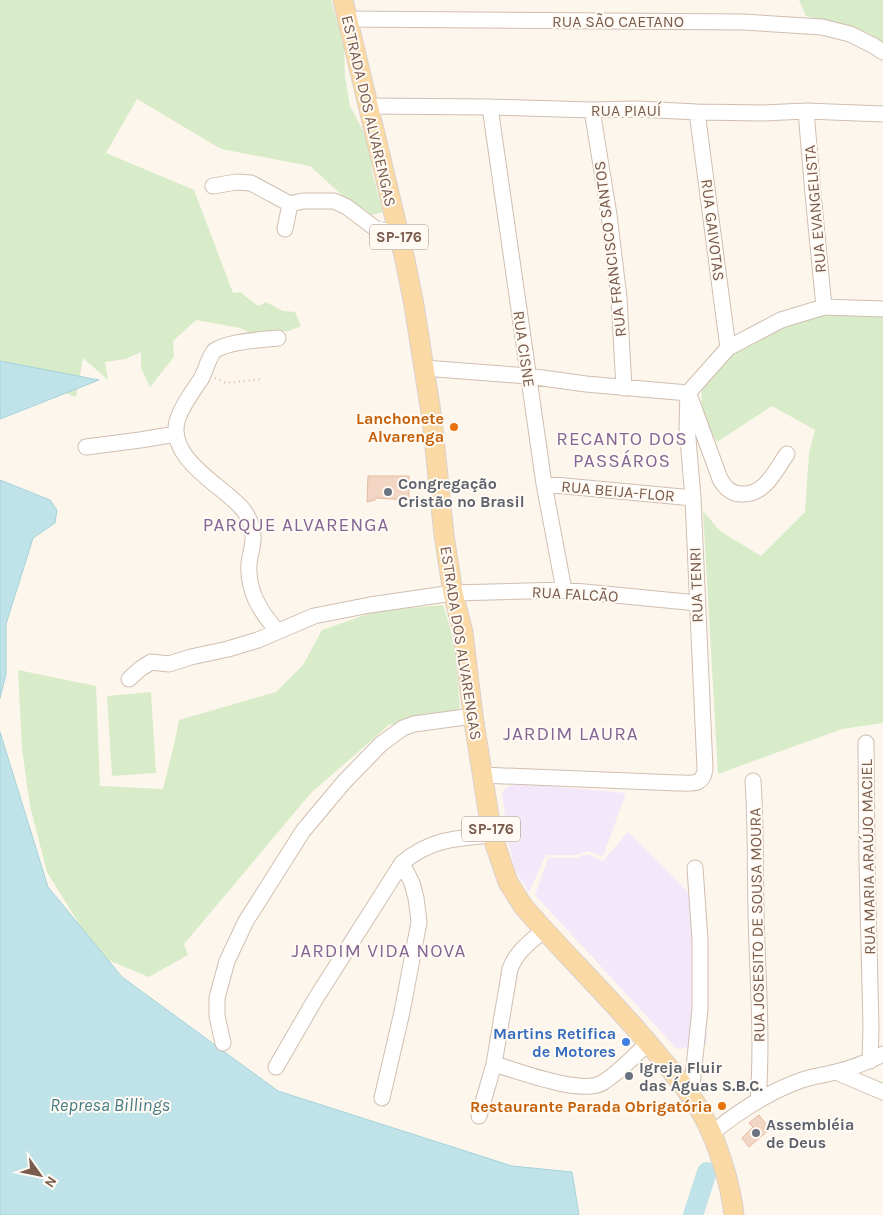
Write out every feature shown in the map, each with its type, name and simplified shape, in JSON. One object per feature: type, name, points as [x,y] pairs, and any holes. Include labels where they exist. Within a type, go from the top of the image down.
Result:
[{"type":"main road","name":"ESTRADA DOS ALVARENGAS","points":[[343,0],[414,305],[433,428],[444,535],[453,593],[463,632],[473,716],[492,835],[508,882],[523,906],[648,1043],[702,1112],[712,1133],[724,1170],[735,1214]]},
{"type":"street","name":"RUA SÃO CAETANO","points":[[347,19],[744,22],[822,27],[850,34],[883,52]]},
{"type":"street","name":"RUA PIAUÍ","points":[[368,106],[592,110],[637,109],[697,112],[806,111],[883,114]]},
{"type":"street","name":"RUA CISNE","points":[[490,107],[544,484],[564,590]]},
{"type":"street","name":"RUA FRANCISCO SANTOS","points":[[592,110],[609,216],[619,298],[624,388]]},
{"type":"street","name":"RUA EVANGELISTA","points":[[806,111],[812,194],[824,307]]},
{"type":"street","name":"RUA GAIVOTAS","points":[[697,112],[728,348]]},
{"type":"street","points":[[214,186],[236,182],[250,183],[290,204],[303,201],[334,201],[355,212],[376,229],[398,233]]},
{"type":"street","points":[[285,229],[290,204]]},
{"type":"street","points":[[688,393],[728,348],[781,320],[824,307],[883,309]]},
{"type":"street","points":[[277,631],[266,618],[253,596],[249,572],[253,537],[252,526],[247,516],[240,506],[209,480],[186,457],[179,446],[176,434],[178,418],[217,349],[234,344],[278,338]]},
{"type":"street","points":[[424,368],[528,376],[624,388],[688,393]]},
{"type":"street","points":[[688,393],[725,489],[738,494],[751,494],[762,488],[787,454]]},
{"type":"street","name":"RUA TENRI","points":[[482,775],[678,783],[702,780],[705,769],[693,498],[687,427],[686,403],[688,393]]},
{"type":"street","points":[[86,447],[176,434]]},
{"type":"street","name":"RUA BEIJA-FLOR","points":[[544,484],[693,498]]},
{"type":"street","name":"RUA FALCÃO","points":[[129,679],[151,662],[168,664],[258,640],[314,616],[370,605],[453,593],[564,590],[697,603]]},
{"type":"street","points":[[223,1043],[217,1016],[217,998],[228,961],[246,922],[302,831],[324,803],[362,763],[381,744],[403,728],[414,724],[473,716]]},
{"type":"street","name":"RUA MARIA ARAÚJO MACIEL","points":[[866,743],[866,863],[871,1027],[876,1057]]},
{"type":"street","name":"RUA JOSESITO DE SOUSA MOURA","points":[[753,781],[756,818],[760,1052],[758,1100]]},
{"type":"street","points":[[276,1067],[316,998],[402,863],[414,853],[433,844],[456,838],[492,835]]},
{"type":"street","points":[[382,1098],[419,922],[412,883],[402,863]]},
{"type":"street","points":[[691,1096],[700,1009],[700,940],[695,868]]},
{"type":"street","points":[[480,1116],[494,1064],[510,969],[521,950],[544,930]]},
{"type":"street","points":[[494,1064],[564,1084],[590,1087],[601,1084],[608,1079],[648,1043]]},
{"type":"street","points":[[712,1133],[758,1100],[802,1080],[836,1072],[876,1057]]},
{"type":"street","points":[[836,1072],[883,1092]]},
{"type":"path","points":[[205,370],[217,380],[226,383],[263,379]]},
{"type":"shaded area","points":[[516,783],[626,793],[603,856],[588,851],[575,855],[546,855],[529,892],[514,868],[502,793],[506,788]]},
{"type":"shaded area","points":[[628,832],[703,907],[707,1044],[677,1049],[535,895],[548,858],[576,858],[587,854],[603,861]]},
{"type":"green space","points":[[0,0],[331,0],[344,45],[345,76],[350,106],[369,142],[372,172],[383,212],[372,215],[364,209],[341,200],[344,197],[310,166],[221,149],[137,99],[106,153],[194,190],[233,293],[240,292],[258,306],[266,302],[283,311],[295,312],[301,326],[289,331],[252,334],[240,328],[196,320],[173,341],[174,357],[150,387],[141,368],[141,352],[126,359],[105,362],[108,380],[83,358],[76,397],[46,386],[0,379]]},
{"type":"green space","points":[[799,0],[883,0],[883,45],[868,33],[806,16]]},
{"type":"green space","points":[[825,310],[883,312],[883,723],[842,729],[718,774],[703,511],[720,531],[761,556],[805,512],[809,453],[815,430],[772,406],[717,442],[701,417],[702,381],[731,351],[791,320]]},
{"type":"green space","points":[[443,605],[453,643],[460,708],[451,712],[422,714],[416,720],[389,725],[311,793],[184,944],[188,955],[149,977],[108,960],[81,927],[47,872],[30,806],[22,749],[18,670],[96,686],[100,786],[163,789],[179,720],[276,692],[303,665],[322,630],[377,611]]},
{"type":"green space","points":[[151,692],[156,773],[112,776],[107,696]]},
{"type":"water","points":[[0,361],[99,380],[0,419]]},
{"type":"water","points":[[0,480],[50,500],[57,510],[55,523],[33,538],[6,624],[6,674],[0,698]]},
{"type":"water","name":"Represa Billings","points":[[0,732],[48,887],[122,977],[278,1091],[512,1166],[572,1172],[579,1215],[0,1215]]},
{"type":"building","name":"Congregação Cristão no Brasil","points":[[368,476],[409,476],[409,500],[376,498],[367,502]]},
{"type":"building","name":"Assembléia de Deus","points":[[759,1115],[770,1129],[749,1147],[742,1138],[753,1127],[749,1123]]},
{"type":"waterway","points":[[693,1215],[707,1172]]},
{"type":"place","name":"Lanchonete Alvarenga","points":[[454,427]]},
{"type":"place","name":"Congregação Cristão no Brasil","points":[[388,492]]},
{"type":"place","name":"Martins Retifica de Motores","points":[[626,1042]]},
{"type":"place","name":"Igreja Fluir das Águas S.B.C.","points":[[629,1076]]},
{"type":"place","name":"Restaurante Parada Obrigatória","points":[[722,1106]]},
{"type":"place","name":"Assembléia de Deus","points":[[756,1133]]},
{"type":"district","name":"RECANTO DOS PASSÁROS","points":[[622,450]]},
{"type":"district","name":"PARQUE ALVARENGA","points":[[296,525]]},
{"type":"district","name":"JARDIM LAURA","points":[[571,734]]},
{"type":"district","name":"JARDIM VIDA NOVA","points":[[379,951]]}]
